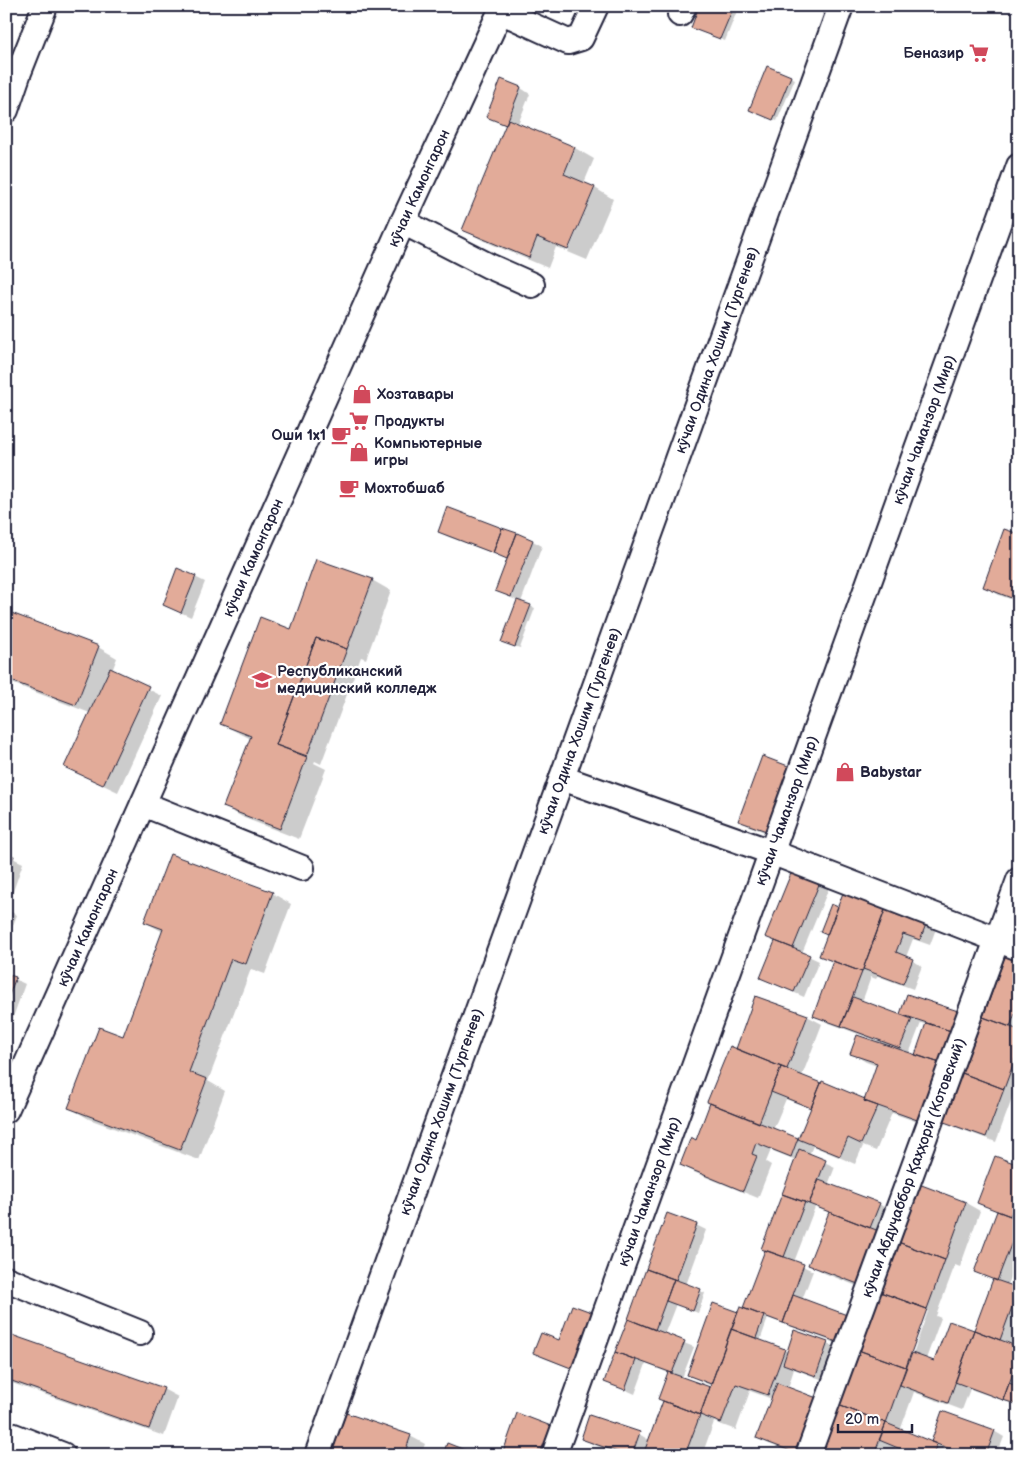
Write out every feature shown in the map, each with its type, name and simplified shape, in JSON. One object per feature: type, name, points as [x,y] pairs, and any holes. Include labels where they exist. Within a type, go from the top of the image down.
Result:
[{"type":"street","points":[[6,110],[45,6]]},
{"type":"street","points":[[502,9],[568,42],[580,38],[596,6]]},
{"type":"street","name":"кӯчаи Одина Хошим (Тургенев)","points":[[317,1455],[841,6]]},
{"type":"street","name":"кӯчаи Камонгарон","points":[[6,1110],[403,222],[502,9]]},
{"type":"street","name":"кӯчаи Чаманзор (Мир)","points":[[554,1455],[1019,166]]},
{"type":"street","points":[[403,222],[489,266],[532,285]]},
{"type":"street","points":[[562,778],[771,852],[1008,944]]},
{"type":"street","points":[[143,804],[302,868]]},
{"type":"street","name":"кӯчаи Абдуҷаббор Қаҳҳорӣ (Котовский)","points":[[808,1455],[1008,944],[1019,880]]},
{"type":"street","points":[[6,1279],[140,1333]]},
{"type":"street","points":[[6,1433],[63,1455]]},
{"type":"building","points":[[699,6],[734,6],[720,39],[691,28]]},
{"type":"building","points":[[767,66],[791,76],[773,120],[749,110]]},
{"type":"building","points":[[501,79],[521,87],[506,125],[486,117]]},
{"type":"building","points":[[508,119],[575,147],[564,174],[595,187],[568,250],[537,237],[529,258],[462,230]]},
{"type":"building","points":[[1018,275],[1019,324],[1017,324]]},
{"type":"building","points":[[1017,438],[1019,439],[1019,453],[1015,452]]},
{"type":"building","points":[[447,507],[502,528],[493,553],[438,532]]},
{"type":"building","points":[[502,528],[517,533],[507,559],[493,553]]},
{"type":"building","points":[[1004,529],[1019,534],[1019,601],[983,587]]},
{"type":"building","points":[[517,533],[533,540],[511,597],[495,591]]},
{"type":"building","points":[[316,559],[373,579],[347,649],[316,638],[276,745],[307,757],[280,829],[223,807],[251,736],[220,724],[260,617],[291,629]]},
{"type":"building","points":[[177,568],[196,576],[181,613],[163,605]]},
{"type":"building","points":[[517,600],[531,605],[515,647],[501,642]]},
{"type":"building","points":[[6,611],[99,646],[76,705],[6,679]]},
{"type":"building","points":[[316,638],[347,649],[307,756],[276,745]]},
{"type":"building","points":[[110,668],[149,686],[103,785],[64,767]]},
{"type":"building","points":[[762,756],[796,769],[772,833],[738,821]]},
{"type":"building","points":[[6,853],[14,856],[6,878]]},
{"type":"building","points":[[170,854],[273,892],[246,964],[231,959],[189,1072],[207,1079],[180,1150],[68,1108],[99,1027],[123,1036],[163,929],[144,922]]},
{"type":"building","points":[[794,866],[822,877],[793,948],[765,937]]},
{"type":"building","points":[[846,885],[889,900],[862,972],[819,956]]},
{"type":"building","points":[[831,904],[838,907],[827,935],[820,932]]},
{"type":"building","points":[[887,904],[928,919],[920,940],[903,934],[896,952],[913,959],[903,984],[863,969]]},
{"type":"building","points":[[775,941],[810,955],[794,992],[760,978]]},
{"type":"building","points":[[1008,948],[1019,952],[1019,1003],[1010,1027],[983,1017]]},
{"type":"building","points":[[833,961],[862,972],[841,1026],[813,1016]]},
{"type":"building","points":[[6,974],[16,977],[6,1003]]},
{"type":"building","points":[[907,994],[958,1011],[951,1031],[900,1014]]},
{"type":"building","points":[[755,996],[808,1015],[787,1069],[736,1049]]},
{"type":"building","points":[[853,997],[912,1019],[900,1048],[841,1026]]},
{"type":"building","points":[[983,1017],[1019,1030],[1019,1048],[1004,1089],[962,1073]]},
{"type":"building","points":[[926,1023],[951,1031],[940,1063],[915,1055]]},
{"type":"building","points":[[857,1035],[940,1063],[920,1121],[864,1101],[877,1063],[850,1054]]},
{"type":"building","points":[[730,1046],[781,1067],[759,1123],[707,1102]]},
{"type":"building","points":[[781,1067],[821,1083],[811,1108],[771,1092]]},
{"type":"building","points":[[962,1073],[1004,1089],[986,1137],[944,1122]]},
{"type":"building","points":[[822,1081],[878,1106],[861,1144],[848,1138],[840,1156],[798,1139]]},
{"type":"building","points":[[710,1103],[798,1138],[791,1157],[756,1143],[752,1154],[757,1156],[743,1191],[680,1165],[691,1137],[696,1140]]},
{"type":"building","points":[[799,1149],[826,1160],[809,1204],[782,1194]]},
{"type":"building","points":[[995,1156],[1019,1165],[1019,1194],[1010,1216],[977,1203]]},
{"type":"building","points":[[819,1180],[880,1203],[870,1228],[809,1204]]},
{"type":"building","points":[[919,1184],[966,1202],[945,1260],[898,1242]]},
{"type":"building","points":[[782,1194],[805,1202],[784,1257],[761,1249]]},
{"type":"building","points":[[997,1211],[1019,1219],[1019,1224],[997,1281],[974,1272]]},
{"type":"building","points":[[829,1212],[879,1231],[858,1284],[808,1265]]},
{"type":"building","points":[[667,1213],[697,1224],[676,1280],[646,1269]]},
{"type":"building","points":[[898,1242],[945,1260],[927,1309],[880,1292]]},
{"type":"building","points":[[765,1250],[804,1264],[783,1323],[743,1308]]},
{"type":"building","points":[[646,1269],[674,1279],[655,1330],[628,1319]]},
{"type":"building","points":[[674,1279],[701,1289],[693,1311],[666,1301]]},
{"type":"building","points":[[993,1279],[1019,1288],[1000,1340],[974,1330]]},
{"type":"building","points":[[880,1292],[927,1309],[906,1367],[858,1350]]},
{"type":"building","points":[[793,1295],[847,1315],[837,1342],[783,1323]]},
{"type":"building","points":[[713,1303],[738,1312],[711,1384],[687,1375]]},
{"type":"building","points":[[572,1305],[602,1316],[581,1372],[533,1353],[541,1333],[559,1340]]},
{"type":"building","points":[[740,1307],[764,1316],[756,1338],[731,1329]]},
{"type":"building","points":[[628,1319],[685,1341],[672,1373],[615,1352]]},
{"type":"building","points":[[949,1321],[974,1330],[948,1403],[900,1385],[912,1353],[934,1361]]},
{"type":"building","points":[[731,1329],[785,1349],[768,1395],[736,1384],[721,1423],[700,1415]]},
{"type":"building","points":[[794,1330],[828,1342],[816,1376],[783,1364]]},
{"type":"building","points":[[974,1330],[1019,1347],[1019,1357],[1003,1400],[955,1382]]},
{"type":"building","points":[[6,1333],[164,1388],[149,1429],[6,1379]]},
{"type":"building","points":[[858,1350],[906,1367],[886,1423],[838,1405]]},
{"type":"building","points":[[615,1352],[636,1360],[625,1390],[604,1382]]},
{"type":"building","points":[[668,1372],[710,1387],[700,1415],[658,1399]]},
{"type":"building","points":[[777,1383],[817,1398],[796,1453],[756,1438]]},
{"type":"building","points":[[1009,1383],[1019,1387],[1019,1405],[1003,1400]]},
{"type":"building","points":[[663,1401],[700,1415],[685,1455],[643,1455]]},
{"type":"building","points":[[838,1405],[886,1423],[874,1455],[820,1455]]},
{"type":"building","points":[[942,1411],[995,1430],[986,1455],[967,1455],[931,1442]]},
{"type":"building","points":[[346,1413],[411,1435],[404,1455],[331,1455]]},
{"type":"building","points":[[517,1413],[551,1426],[540,1455],[502,1455]]},
{"type":"building","points":[[589,1415],[640,1432],[632,1455],[626,1455],[581,1439]]},
{"type":"building","points":[[886,1423],[937,1444],[933,1455],[909,1455],[910,1453],[879,1440]]},
{"type":"building","points":[[447,1443],[475,1454],[477,1455],[443,1455]]},
{"type":"building","points":[[751,1449],[767,1455],[748,1455]]},
{"type":"place","name":"Беназир","points":[[979,53]]},
{"type":"place","name":"Хозтавары","points":[[362,394]]},
{"type":"place","name":"Продукты","points":[[359,421]]},
{"type":"place","name":"Оши 1x1","points":[[341,435]]},
{"type":"place","name":"Компьютерные игры","points":[[359,452]]},
{"type":"place","name":"Мохтобшаб","points":[[349,488]]},
{"type":"place","name":"Республиканский медицинский колледж","points":[[262,680]]},
{"type":"place","name":"Babystar","points":[[845,772]]}]
